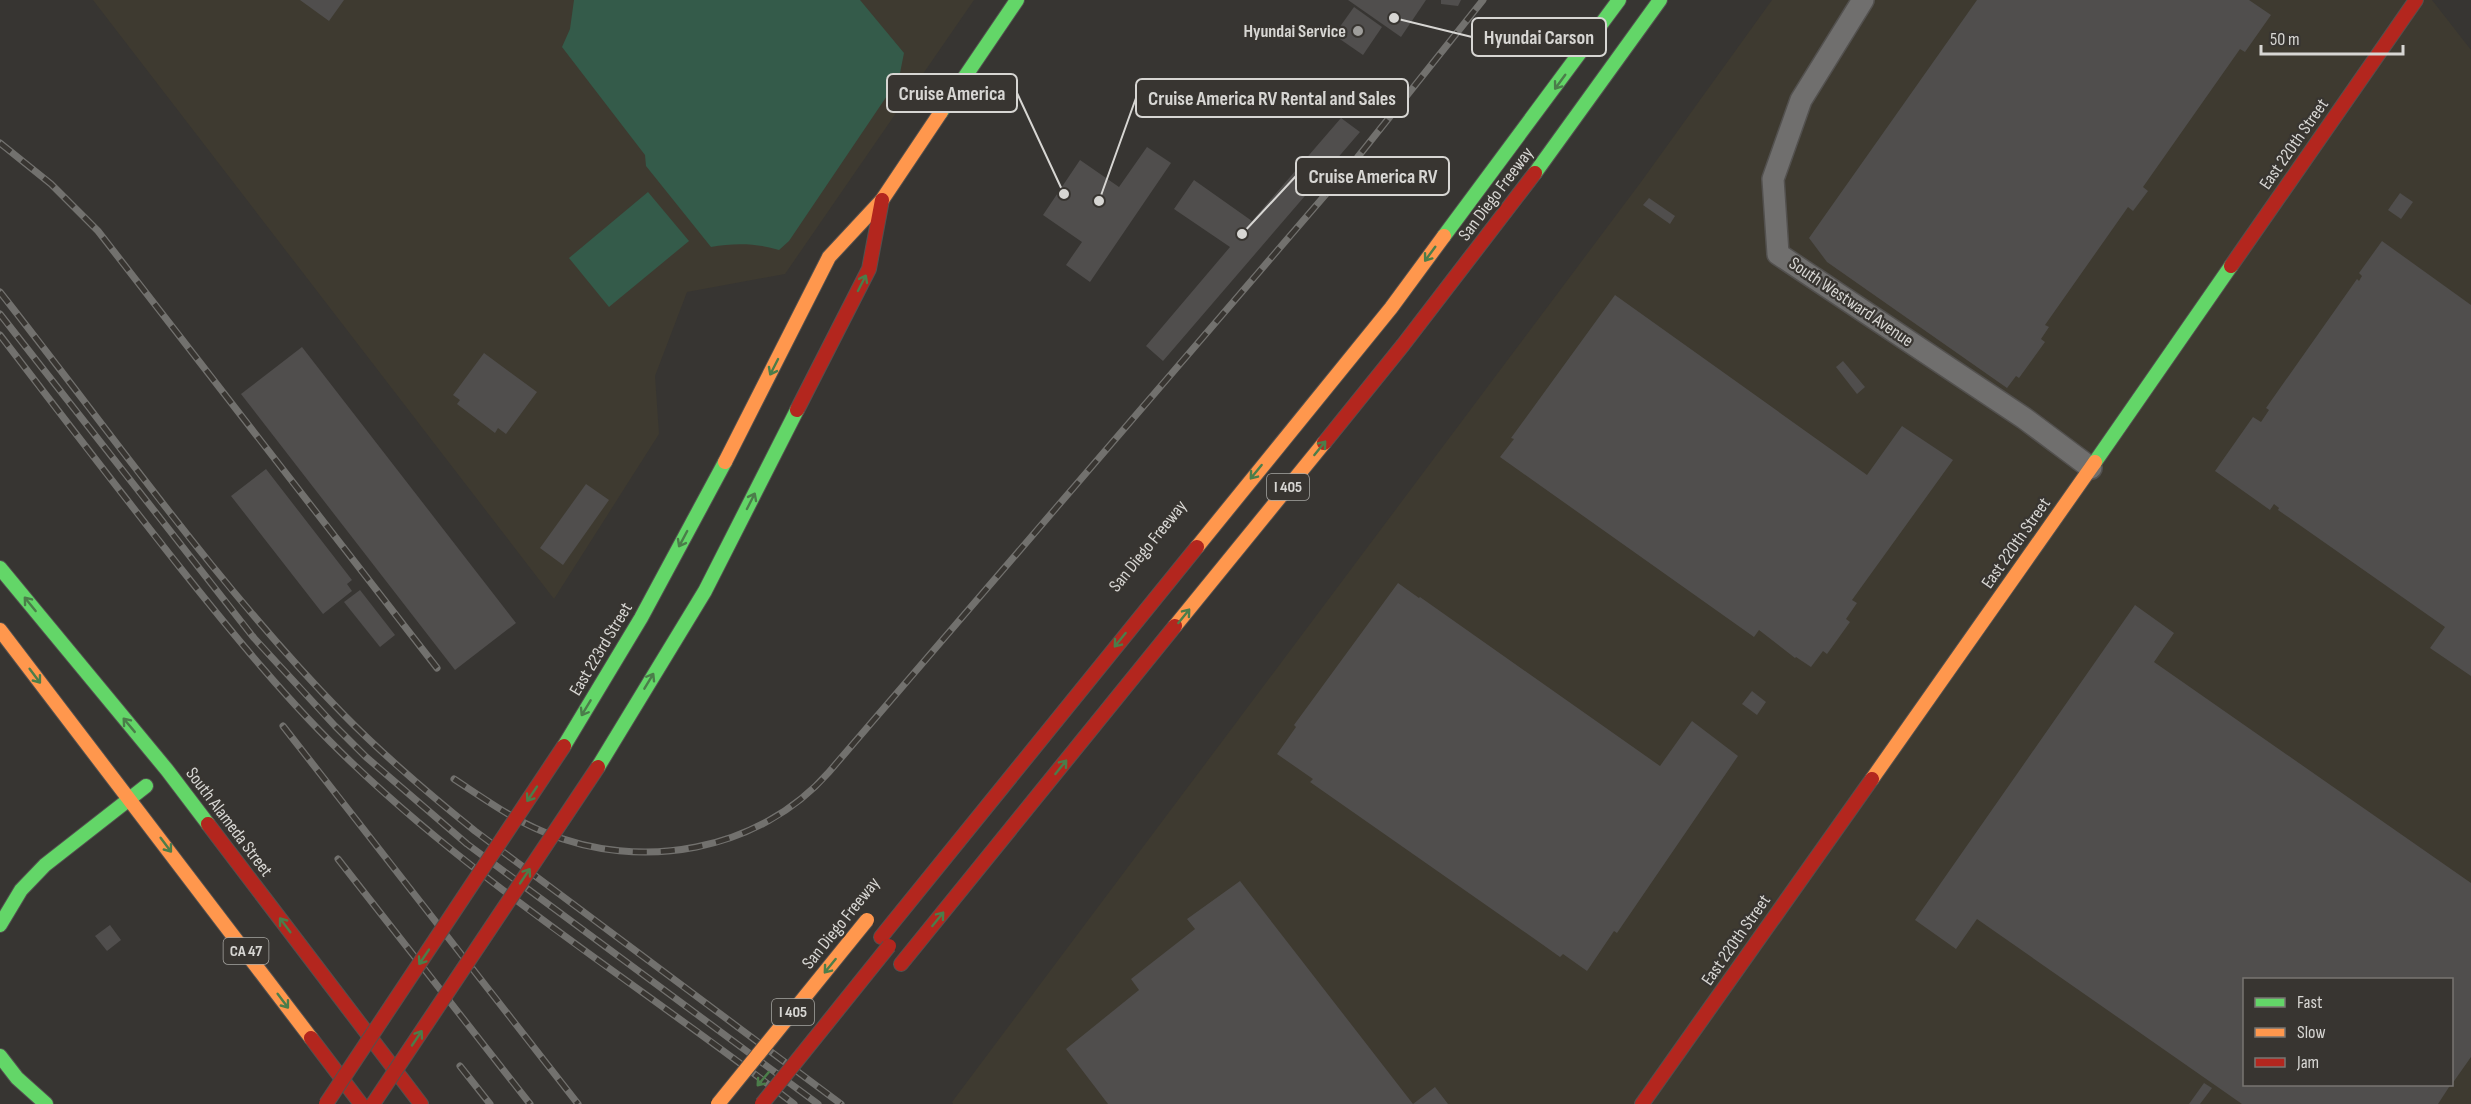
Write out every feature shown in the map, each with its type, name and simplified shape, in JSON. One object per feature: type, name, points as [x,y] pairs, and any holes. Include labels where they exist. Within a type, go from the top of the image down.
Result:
[{"type":"main road","name":"East 223rd Street","points":[[326,1104],[564,746],[641,618],[743,430],[830,257],[882,200],[1017,0]]},
{"type":"main road","points":[[762,1104],[885,941],[1391,308],[1520,138],[1618,0]]},
{"type":"main road","points":[[1580,76],[1635,0]]},
{"type":"main road","name":"San Diego Freeway","points":[[898,969],[1403,345],[1541,165],[1660,0]]},
{"type":"main road","name":"East 220th Street","points":[[1642,1104],[2091,468],[2416,0]]},
{"type":"main road","points":[[808,1025],[885,941],[1415,296],[1512,167]]},
{"type":"main road","name":"East 223rd Street","points":[[373,1104],[598,767],[705,591],[869,269],[882,200]]},
{"type":"main road","name":"South Alameda Street","points":[[0,568],[167,770],[421,1104]]},
{"type":"main road","name":"CA 47","points":[[0,630],[361,1104]]},
{"type":"main road","points":[[0,925],[21,890],[45,865],[167,770]]},
{"type":"main road","name":"San Diego Freeway","points":[[718,1104],[870,916]]},
{"type":"main road","points":[[0,1056],[17,1078],[45,1104]]},
{"type":"street","name":"South Westward Avenue","points":[[1863,0],[1801,100],[1773,179],[1778,254],[2024,418],[2091,468]]},
{"type":"shaded area","points":[[93,0],[974,0],[785,274],[687,292],[655,376],[659,434],[554,599]]},
{"type":"shaded area","points":[[1772,0],[2432,0],[2471,50],[2471,1104],[953,1104],[952,1102],[1641,182]]},
{"type":"green space","points":[[574,0],[860,0],[904,53],[899,78],[789,241],[779,250],[745,244],[711,247],[646,166],[645,155],[562,47],[570,29]]},
{"type":"green space","points":[[648,192],[689,241],[609,307],[569,258]]},
{"type":"building","points":[[300,0],[344,0],[329,21]]},
{"type":"building","points":[[1348,0],[1426,0],[1401,37]]},
{"type":"building","points":[[1441,0],[1461,0],[1458,6],[1441,4]]},
{"type":"building","points":[[1977,0],[2249,0],[2271,15],[2245,52],[2240,49],[2143,187],[2148,191],[2133,211],[2128,207],[2045,325],[2049,327],[2041,339],[2045,342],[2019,378],[2016,376],[2007,388],[1827,262],[1809,238]]},
{"type":"building","name":"Hyundai Service","points":[[1354,7],[1382,27],[1363,55],[1334,35]]},
{"type":"building","points":[[1341,118],[1360,132],[1163,361],[1146,346],[1230,247],[1174,209],[1194,180],[1252,221]]},
{"type":"building","points":[[1147,147],[1171,163],[1090,282],[1066,265],[1082,242],[1043,215],[1080,160],[1119,187]]},
{"type":"building","points":[[2400,193],[2413,202],[2401,219],[2388,210]]},
{"type":"building","points":[[1649,198],[1675,216],[1670,224],[1643,205]]},
{"type":"building","points":[[2382,241],[2471,305],[2471,676],[2430,648],[2445,627],[2278,510],[2279,508],[2274,504],[2270,510],[2215,471],[2253,417],[2261,422],[2269,410],[2266,408],[2357,279],[2359,281],[2362,276],[2359,273]]},
{"type":"building","points":[[1615,295],[1867,475],[1902,426],[1953,460],[1852,600],[1857,603],[1846,619],[1850,622],[1827,654],[1823,651],[1811,667],[1795,658],[1759,630],[1754,637],[1500,457],[1514,439],[1511,438]]},
{"type":"building","points":[[302,347],[516,623],[455,670],[241,394]]},
{"type":"building","points":[[484,353],[537,392],[506,434],[498,428],[495,433],[457,404],[460,400],[453,395]]},
{"type":"building","points":[[1843,361],[1865,387],[1857,394],[1836,367]]},
{"type":"building","points":[[266,469],[352,580],[347,584],[352,591],[323,614],[231,496]]},
{"type":"building","points":[[586,484],[609,500],[563,565],[540,548]]},
{"type":"building","points":[[1398,583],[1660,766],[1692,721],[1738,756],[1617,933],[1614,931],[1587,971],[1563,954],[1560,957],[1310,782],[1313,779],[1277,754],[1296,727],[1294,725]]},
{"type":"building","points":[[360,590],[395,635],[380,647],[344,602]]},
{"type":"building","points":[[2135,605],[2174,633],[2154,662],[2471,883],[2471,1057],[2453,1083],[2453,978],[2243,978],[2243,1086],[2450,1086],[2438,1104],[2242,1104],[1977,919],[1956,949],[1915,920]]},
{"type":"building","points":[[1752,691],[1766,702],[1757,715],[1742,704]]},
{"type":"building","points":[[1240,881],[1413,1104],[1108,1104],[1066,1049],[1139,990],[1131,979],[1195,929],[1187,919]]},
{"type":"building","points":[[110,925],[121,940],[107,951],[95,936]]},
{"type":"building","points":[[2204,1083],[2212,1088],[2200,1104],[2189,1104]]},
{"type":"building","points":[[1435,1087],[1448,1104],[1413,1104]]},
{"type":"railway","points":[[454,779],[509,815],[532,827],[581,844],[619,851],[658,852],[696,847],[733,837],[768,821],[801,799],[829,772],[1357,158],[1483,0]]},
{"type":"railway","points":[[0,143],[51,184],[98,231],[437,668]]},
{"type":"railway","points":[[0,292],[208,561],[296,664],[359,730],[475,831],[841,1104]]},
{"type":"railway","points":[[0,314],[254,638],[366,757],[467,844],[818,1104]]},
{"type":"railway","points":[[0,335],[219,616],[283,691],[351,762],[456,854],[794,1104]]},
{"type":"railway","points":[[283,726],[578,1104]]},
{"type":"railway","points":[[338,859],[530,1104]]},
{"type":"railway","points":[[460,1066],[490,1104]]},
{"type":"traffic: fast","points":[[941,112],[1017,0]]},
{"type":"traffic: fast","points":[[1444,236],[1619,0]]},
{"type":"traffic: fast","points":[[1535,173],[1660,0]]},
{"type":"traffic: fast","points":[[2095,462],[2231,266]]},
{"type":"traffic: fast","points":[[598,767],[705,591],[797,410]]},
{"type":"traffic: fast","points":[[564,746],[641,618],[725,462]]},
{"type":"traffic: fast","points":[[0,568],[167,770],[208,824]]},
{"type":"traffic: fast","points":[[0,925],[21,890],[45,865],[146,786]]},
{"type":"traffic: fast","points":[[0,1056],[17,1078],[46,1104]]},
{"type":"traffic: slow","points":[[725,462],[829,257],[882,200],[941,112]]},
{"type":"traffic: slow","points":[[1197,547],[1391,308],[1444,236]]},
{"type":"traffic: slow","points":[[1175,626],[1324,443]]},
{"type":"traffic: slow","points":[[1872,779],[2095,462]]},
{"type":"traffic: slow","points":[[0,630],[311,1038]]},
{"type":"traffic: slow","points":[[718,1104],[867,920]]},
{"type":"traffic: jam","points":[[2231,266],[2416,0]]},
{"type":"traffic: jam","points":[[1324,443],[1403,345],[1535,173]]},
{"type":"traffic: jam","points":[[797,410],[869,269],[882,200]]},
{"type":"traffic: jam","points":[[881,937],[1197,547]]},
{"type":"traffic: jam","points":[[901,964],[1175,626]]},
{"type":"traffic: jam","points":[[326,1104],[564,746]]},
{"type":"traffic: jam","points":[[373,1104],[598,767]]},
{"type":"traffic: jam","points":[[1642,1104],[1872,779]]},
{"type":"traffic: jam","points":[[208,824],[421,1104]]},
{"type":"traffic: jam","points":[[762,1104],[889,946]]},
{"type":"traffic: jam","points":[[311,1038],[361,1104]]},
{"type":"place","name":"Hyundai Carson","points":[[1394,18]]},
{"type":"place","name":"Hyundai Service","points":[[1358,31]]},
{"type":"place","name":"Cruise America","points":[[1064,194]]},
{"type":"place","name":"Cruise America RV Rental and Sales","points":[[1099,201]]},
{"type":"place","name":"Cruise America RV","points":[[1242,234]]}]
